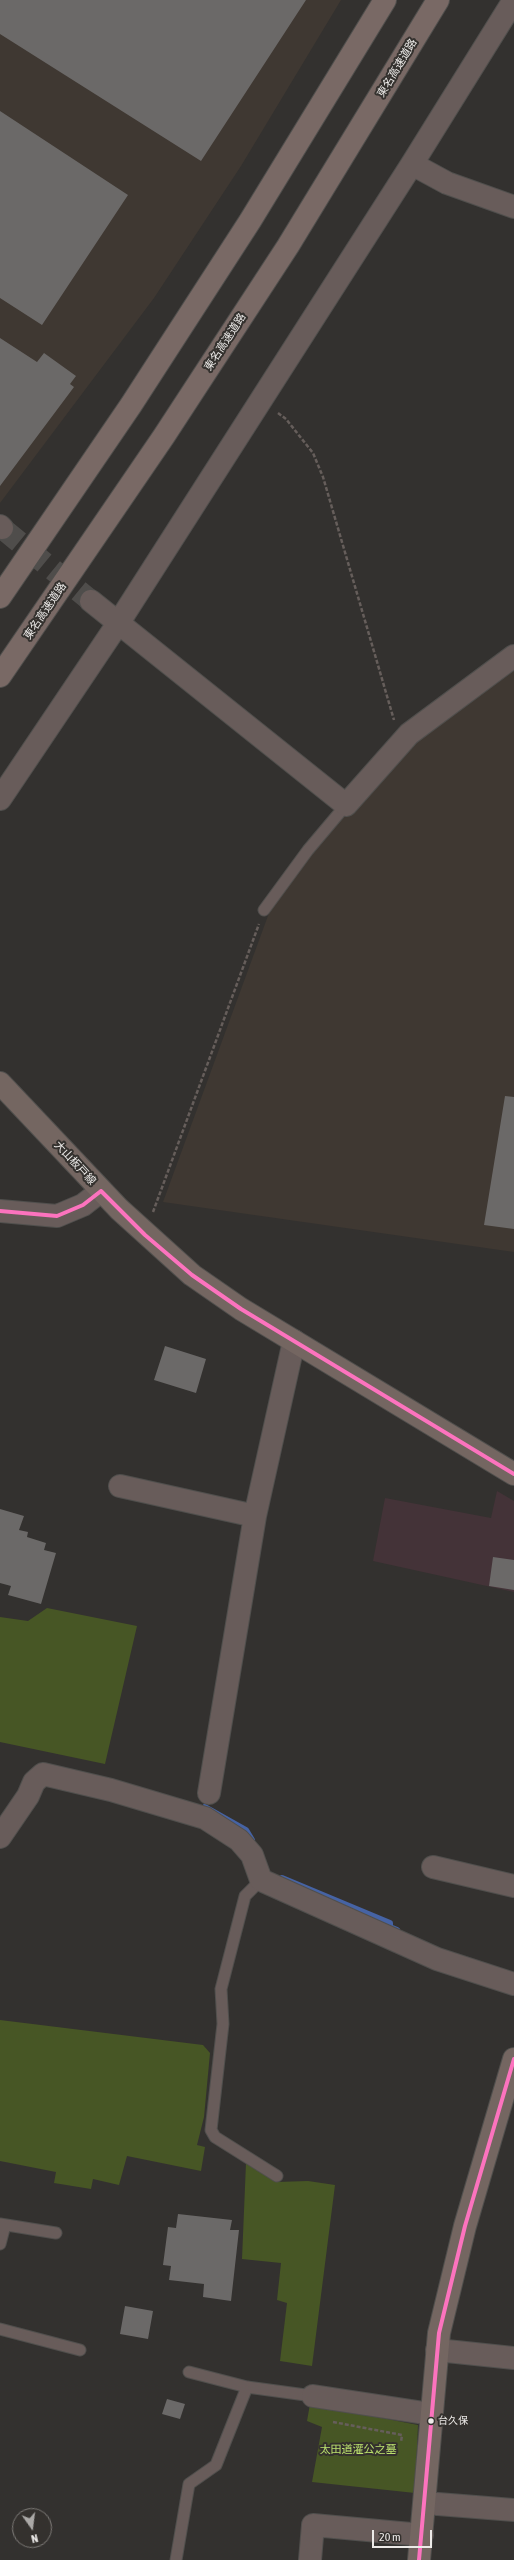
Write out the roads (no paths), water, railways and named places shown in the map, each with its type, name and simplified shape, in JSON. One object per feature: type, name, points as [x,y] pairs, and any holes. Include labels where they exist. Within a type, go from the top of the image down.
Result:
[{"type":"highway","points":[[0,597],[131,405],[250,221],[385,0]]},
{"type":"highway","name":"東名高速道路","points":[[0,676],[164,436],[288,246],[438,0]]},
{"type":"main road","name":"大山板戸線","points":[[0,1083],[145,1235],[192,1275],[294,1341],[514,1474]]},
{"type":"main road","points":[[419,2560],[437,2350],[454,2266],[514,2059]]},
{"type":"street","points":[[0,799],[119,622],[412,164],[514,0]]},
{"type":"street","points":[[412,164],[447,183],[514,207]]},
{"type":"street","points":[[92,601],[346,805],[409,734],[514,656]]},
{"type":"street","points":[[0,1211],[57,1216],[83,1205],[102,1191]]},
{"type":"street","points":[[207,1808],[255,1516],[294,1341]]},
{"type":"street","points":[[120,1486],[255,1516]]},
{"type":"street","points":[[0,1838],[28,1796],[34,1782],[43,1774],[111,1790],[207,1808],[252,1855],[261,1880],[437,1959],[514,1984]]},
{"type":"street","points":[[433,1867],[514,1886]]},
{"type":"street","points":[[437,2350],[514,2358]]},
{"type":"street","points":[[314,2396],[431,2414]]},
{"type":"street","points":[[425,2503],[514,2510]]},
{"type":"street","points":[[310,2560],[313,2525],[422,2535]]},
{"type":"lane","points":[[264,910],[308,850],[346,805]]},
{"type":"lane","points":[[261,1880],[245,1896],[221,1989],[223,2024],[211,2130],[215,2137],[278,2176]]},
{"type":"lane","points":[[0,2244],[2,2225],[56,2232]]},
{"type":"lane","points":[[0,2329],[80,2350]]},
{"type":"lane","points":[[189,2372],[248,2387],[314,2396]]},
{"type":"lane","points":[[176,2560],[188,2484],[216,2465],[248,2387]]},
{"type":"waterway","points":[[205,1807],[246,1830],[252,1840]]},
{"type":"waterway","points":[[282,1878],[390,1923],[390,1927],[397,1930]]},
{"type":"tunnel","points":[[2,528],[91,601]]},
{"type":"place","name":"台久保","points":[[431,2421]]},
{"type":"park label","name":"太田道灌公之墓","points":[[358,2450]]}]
